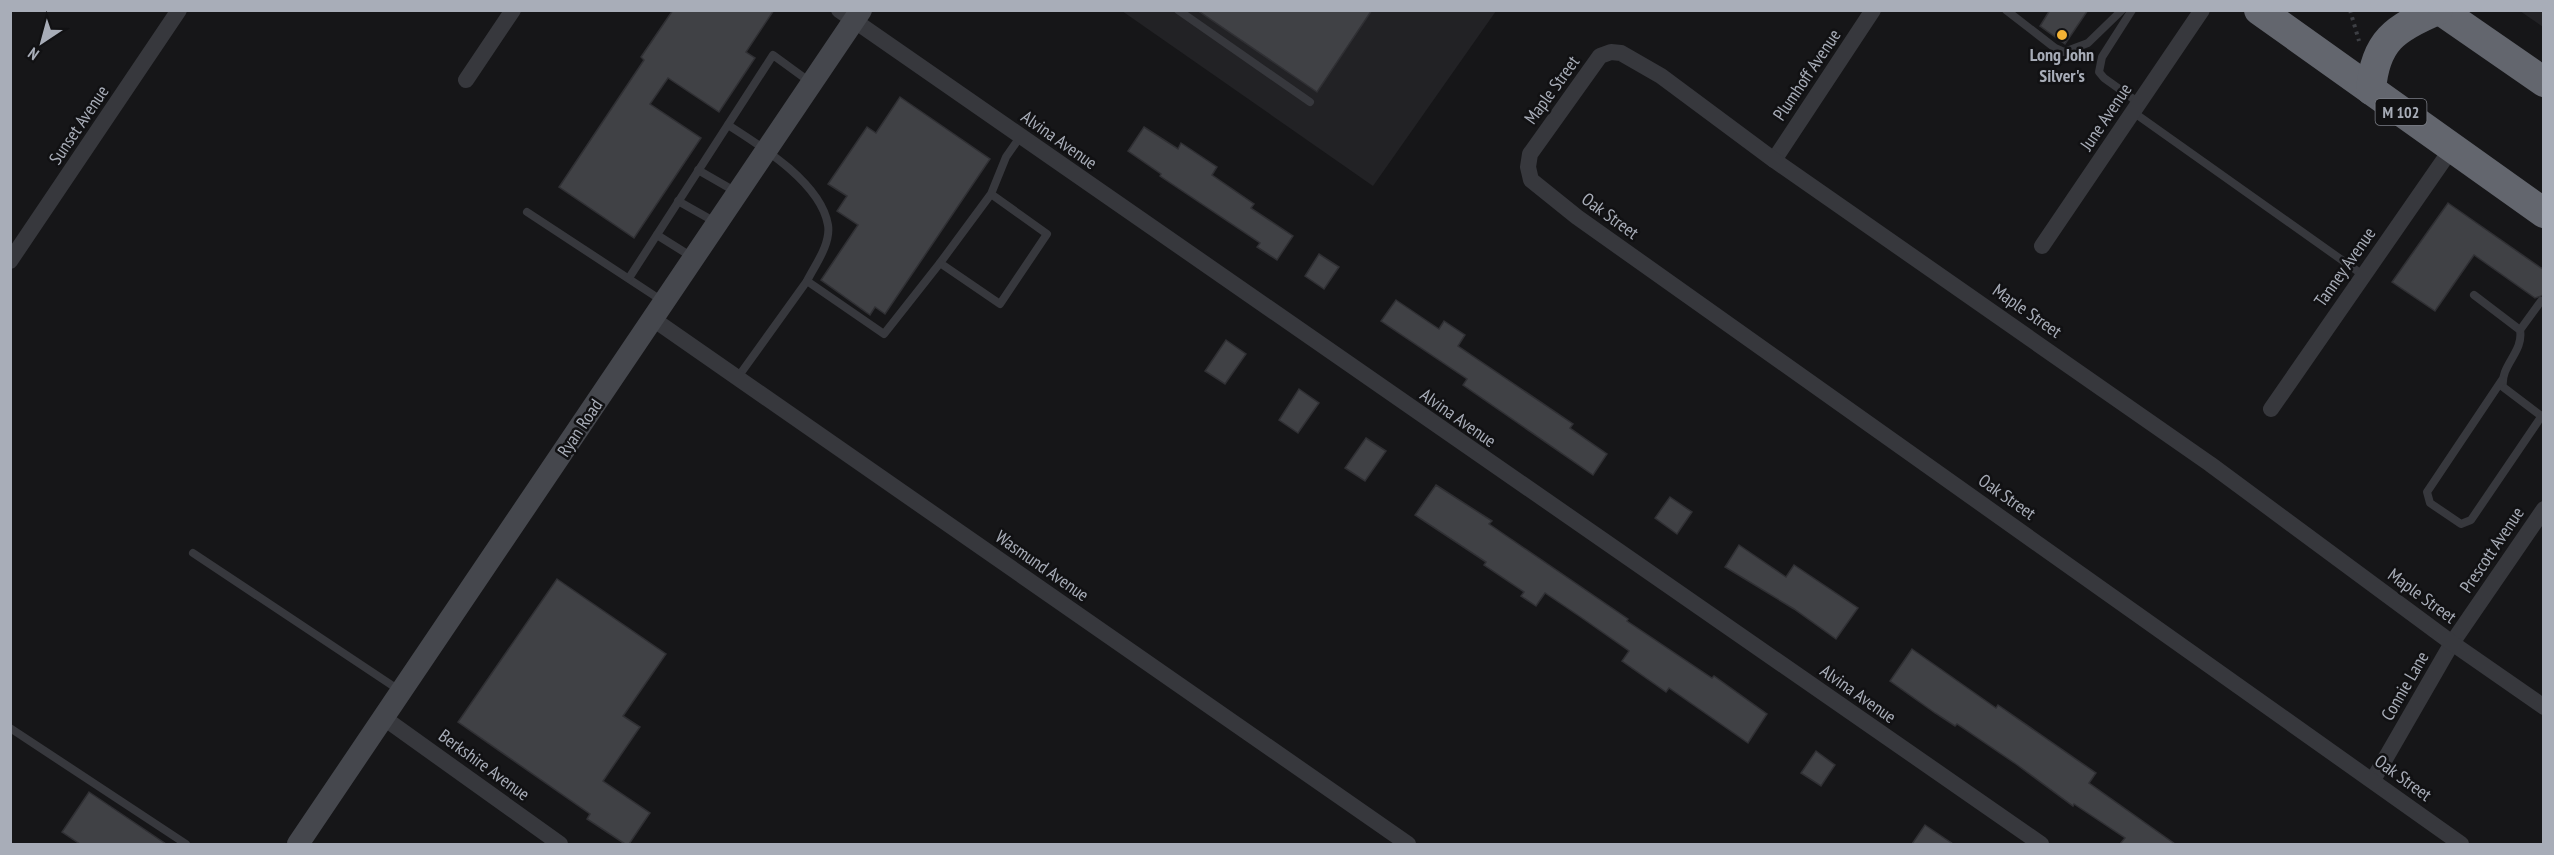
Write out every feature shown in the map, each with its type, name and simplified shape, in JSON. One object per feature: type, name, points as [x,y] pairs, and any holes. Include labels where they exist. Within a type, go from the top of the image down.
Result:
[{"type":"highway","name":"M 102","points":[[2259,10],[2544,213]]},
{"type":"highway","points":[[2371,90],[2372,70],[2385,43],[2408,22],[2452,14],[2544,82]]},
{"type":"main road","name":"Ryan Road","points":[[298,844],[812,83],[851,14]]},
{"type":"street","name":"Sunset Avenue","points":[[10,261],[179,10]]},
{"type":"street","points":[[466,80],[513,10]]},
{"type":"street","name":"Plumhoff Avenue","points":[[1774,160],[1873,10]]},
{"type":"street","name":"June Avenue","points":[[2043,246],[2202,10]]},
{"type":"street","name":"Alvina Avenue","points":[[851,14],[1020,137],[2041,844]]},
{"type":"street","name":"Maple Street","points":[[1531,180],[1528,167],[1530,154],[1600,56],[1611,52],[1622,53],[1660,76],[1774,160],[2210,464],[2452,643],[2544,707]]},
{"type":"street","name":"Tanney Avenue","points":[[2271,409],[2452,148]]},
{"type":"street","name":"Oak Street","points":[[1531,180],[1576,217],[2461,844]]},
{"type":"street","name":"Wasmund Avenue","points":[[659,311],[738,378],[1407,844]]},
{"type":"street","name":"Prescott Avenue","points":[[2452,643],[2544,509]]},
{"type":"street","name":"Connie Lane","points":[[2373,780],[2452,643]]},
{"type":"street","name":"Berkshire Avenue","points":[[384,718],[560,844]]},
{"type":"lane","points":[[1178,10],[1310,102]]},
{"type":"lane","points":[[2006,10],[2055,48],[2064,51],[2088,43],[2122,10]]},
{"type":"lane","points":[[2132,10],[2102,57],[2099,72],[2104,78],[2136,108],[2363,275]]},
{"type":"lane","points":[[629,278],[773,55],[812,83]]},
{"type":"lane","points":[[728,125],[793,172],[813,194],[828,226],[826,243],[807,281],[738,378]]},
{"type":"lane","points":[[807,281],[884,334],[992,194],[1006,157],[1020,137]]},
{"type":"lane","points":[[698,170],[738,193]]},
{"type":"lane","points":[[940,263],[1000,304],[1047,234],[992,194]]},
{"type":"lane","points":[[678,201],[718,223]]},
{"type":"lane","points":[[527,212],[629,278],[659,311]]},
{"type":"lane","points":[[657,235],[694,258]]},
{"type":"lane","points":[[2474,295],[2520,330],[2522,338],[2507,365],[2502,380],[2427,492],[2430,503],[2461,524],[2471,520],[2542,418],[2512,396],[2503,387],[2502,380]]},
{"type":"lane","points":[[2520,330],[2541,301]]},
{"type":"lane","points":[[193,553],[402,692]]},
{"type":"lane","points":[[10,728],[186,844]]},
{"type":"path","points":[[2350,10],[2359,44],[2355,50]]},
{"type":"shaded area","points":[[1122,11],[1496,11],[1373,186]]},
{"type":"shaded area","points":[[2520,11],[2543,11],[2543,27]]},
{"type":"building","points":[[673,10],[774,10],[746,52],[755,58],[719,112],[668,78],[650,104],[701,138],[634,238],[559,187],[644,60],[641,57]]},
{"type":"building","points":[[1197,10],[1372,10],[1317,92]]},
{"type":"building","name":"Long John Silver's","points":[[2050,10],[2088,10],[2065,44],[2040,26]]},
{"type":"building","points":[[900,97],[990,159],[885,314],[875,307],[870,315],[821,280],[858,225],[837,211],[847,196],[828,184],[867,127],[876,133]]},
{"type":"building","points":[[1144,127],[1178,149],[1181,143],[1217,167],[1212,175],[1254,204],[1251,208],[1293,236],[1277,260],[1257,247],[1260,243],[1160,176],[1161,174],[1128,151]]},
{"type":"building","points":[[2448,203],[2544,270],[2544,295],[2535,298],[2474,255],[2435,311],[2392,282]]},
{"type":"building","points":[[1319,254],[1339,267],[1324,289],[1305,276]]},
{"type":"building","points":[[1396,300],[1439,329],[1444,321],[1465,335],[1458,346],[1573,424],[1570,428],[1607,454],[1593,475],[1463,385],[1467,379],[1381,321]]},
{"type":"building","points":[[1226,340],[1246,354],[1225,384],[1205,371]]},
{"type":"building","points":[[1299,389],[1319,403],[1298,433],[1279,420]]},
{"type":"building","points":[[1366,438],[1386,451],[1365,481],[1345,468]]},
{"type":"building","points":[[1436,485],[1492,521],[1489,524],[1628,619],[1627,621],[1712,678],[1714,676],[1767,714],[1748,743],[1669,688],[1666,692],[1622,661],[1629,651],[1582,618],[1545,593],[1536,606],[1521,596],[1524,592],[1484,565],[1486,562],[1415,515]]},
{"type":"building","points":[[1670,497],[1692,512],[1677,534],[1655,518]]},
{"type":"building","points":[[1739,545],[1786,577],[1794,565],[1858,608],[1836,639],[1794,609],[1725,567]]},
{"type":"building","points":[[557,579],[666,654],[623,716],[640,727],[603,781],[650,813],[629,844],[625,844],[587,819],[590,814],[458,722]]},
{"type":"building","points":[[1912,649],[1996,708],[1998,705],[2096,773],[2089,783],[2175,844],[2120,844],[2125,838],[2074,804],[2073,806],[2016,764],[1957,724],[1955,726],[1935,713],[1890,681]]},
{"type":"building","points":[[1816,751],[1835,765],[1821,786],[1801,773]]},
{"type":"building","points":[[89,792],[166,844],[80,844],[62,832]]},
{"type":"building","points":[[1925,825],[1953,844],[1912,844]]},
{"type":"place","name":"Long John Silver's","points":[[2062,35]]}]
